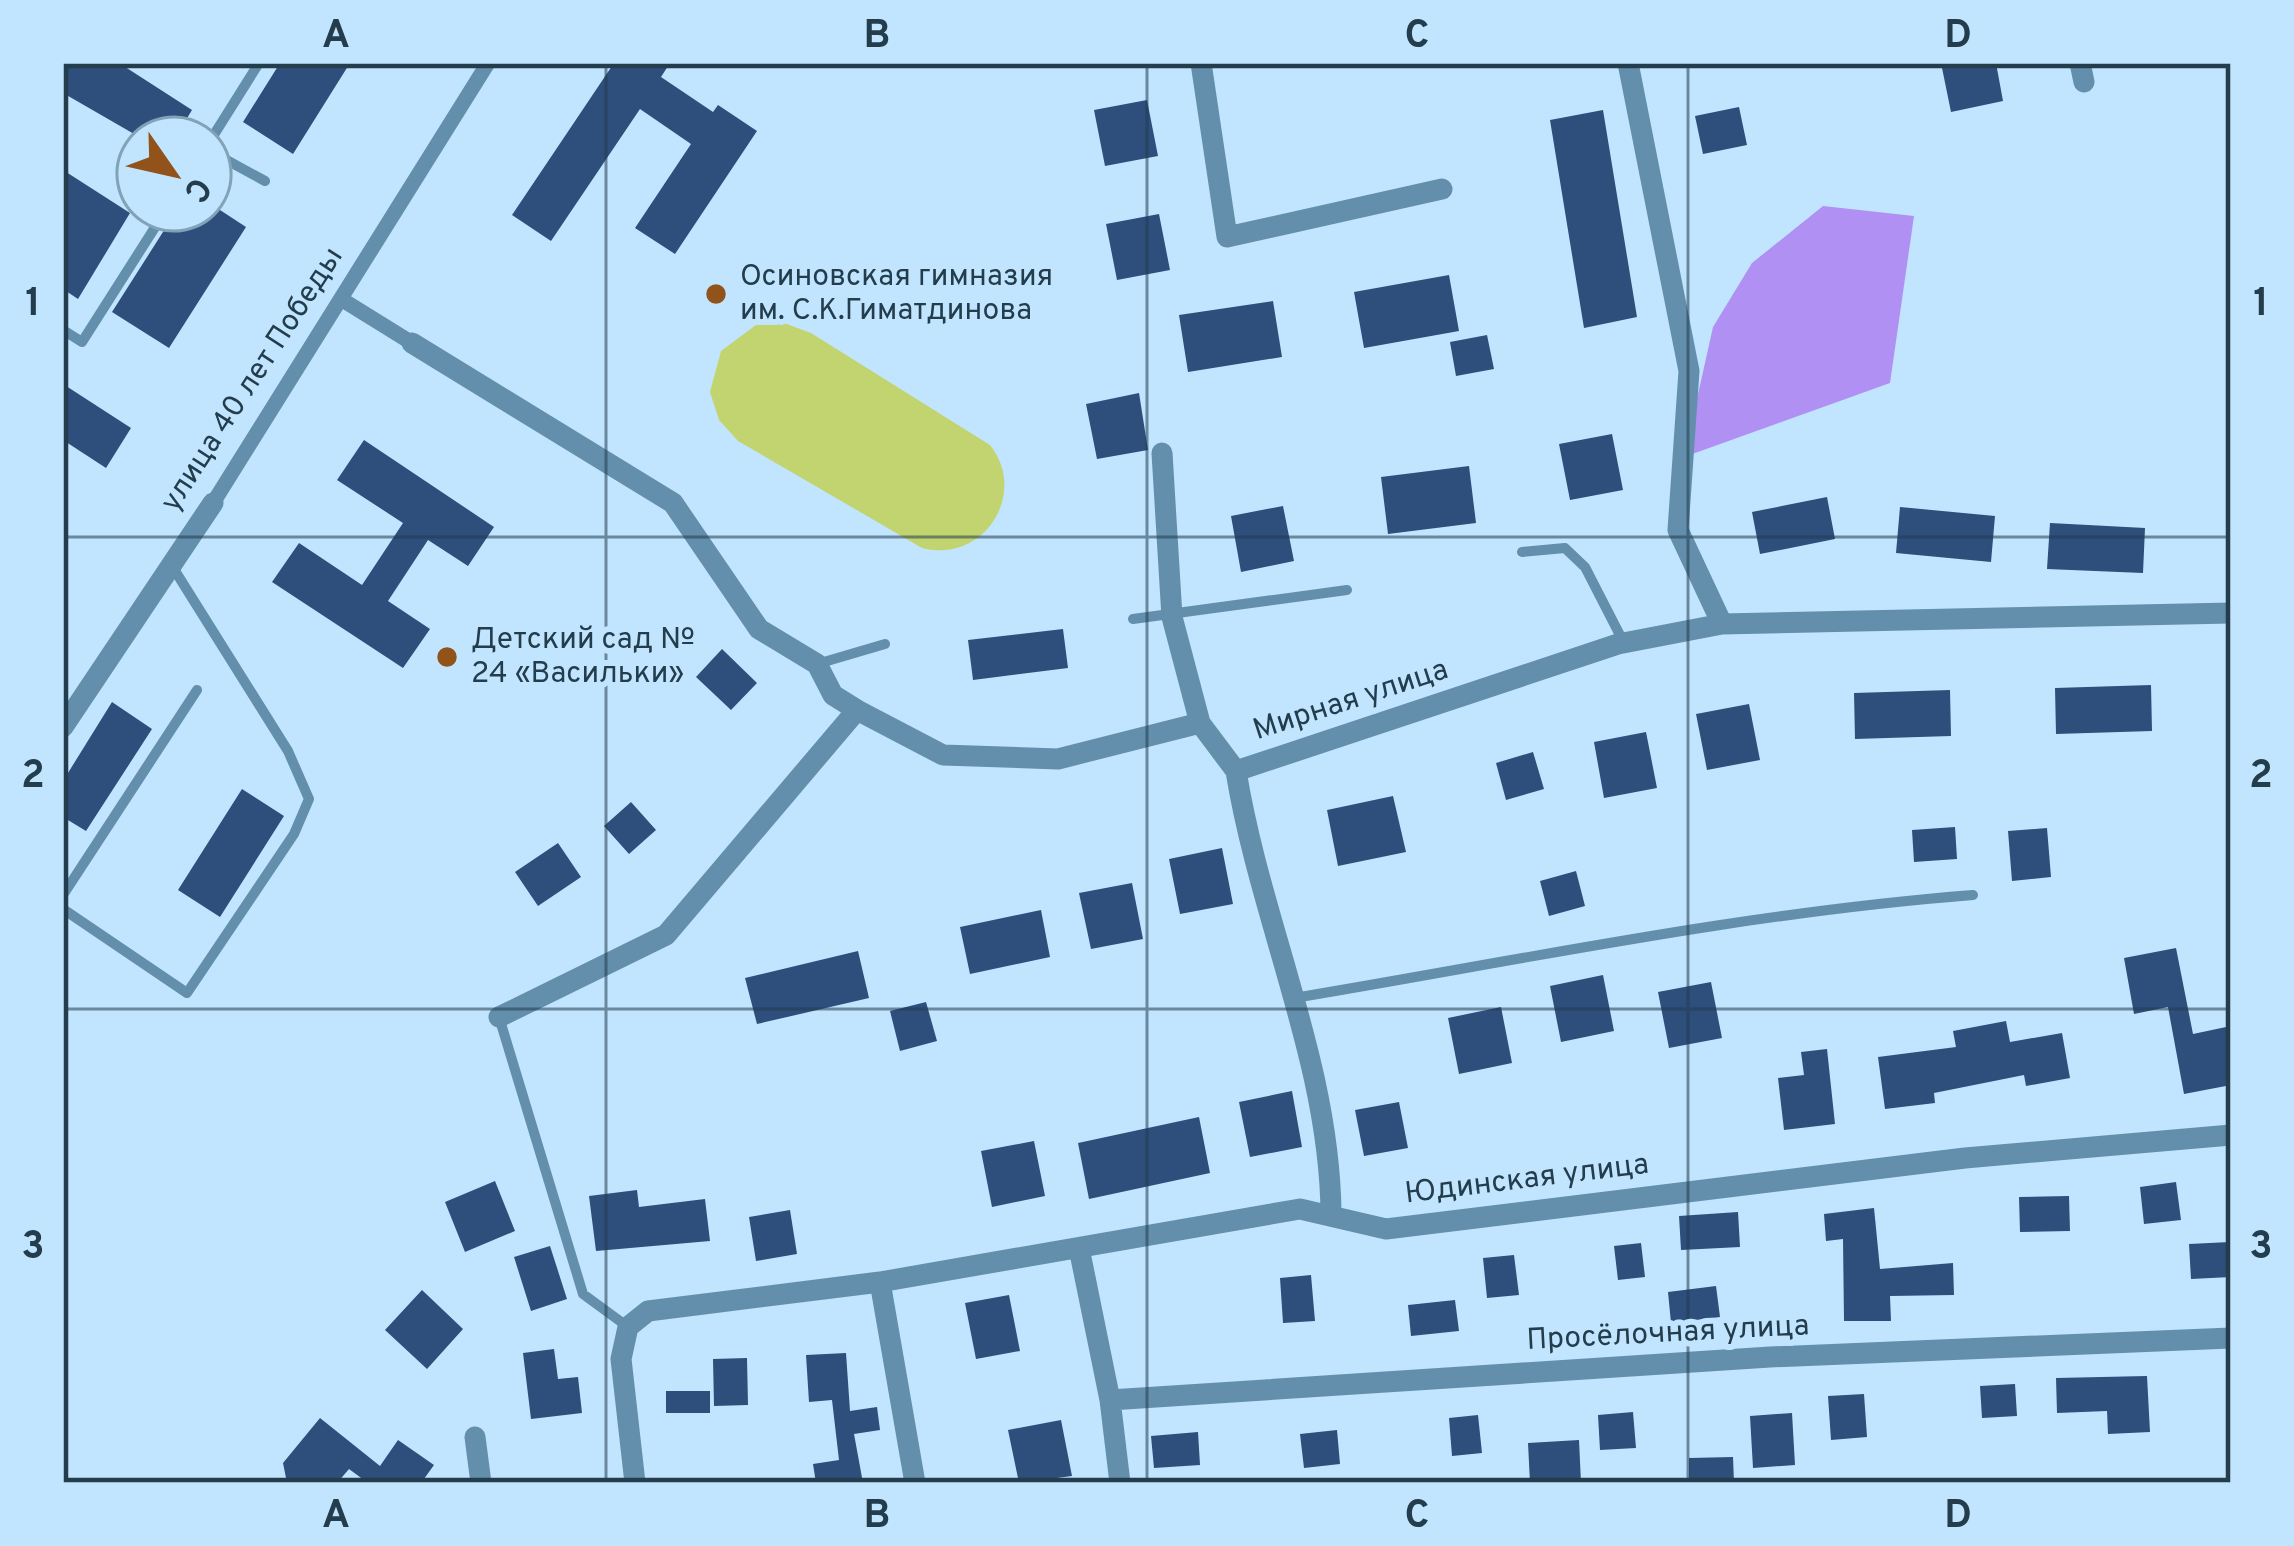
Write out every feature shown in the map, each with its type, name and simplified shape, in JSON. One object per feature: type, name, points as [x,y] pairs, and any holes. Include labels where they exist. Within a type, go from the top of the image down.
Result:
[{"type":"street","name":"улица 40 лет Победы","points":[[63,727],[213,503],[488,63]]},
{"type":"street","points":[[1201,63],[1227,237],[1442,189]]},
{"type":"street","points":[[1628,63],[1689,371],[1678,530],[1722,624]]},
{"type":"street","points":[[341,299],[673,503],[759,629],[817,664],[833,695],[943,755],[1058,759],[1200,723],[1172,617],[1162,453]]},
{"type":"street","name":"Мирная улица","points":[[1200,723],[1236,771],[1624,643],[1722,624],[2231,613]]},
{"type":"street","points":[[499,1017],[666,934],[857,710]]},
{"type":"street","points":[[1236,771],[1245,827],[1330,1149],[1331,1214]]},
{"type":"street","name":"Юдинская улица","points":[[628,1327],[648,1311],[880,1282],[1300,1209],[1386,1229],[1965,1158],[2231,1135]]},
{"type":"street","points":[[1078,1248],[1109,1400],[1120,1483]]},
{"type":"street","points":[[880,1282],[915,1483]]},
{"type":"street","points":[[628,1327],[621,1359],[635,1483]]},
{"type":"street","name":"Просёлочная улица","points":[[1109,1400],[1770,1357],[2231,1338]]},
{"type":"street","points":[[475,1437],[481,1483]]},
{"type":"lane","points":[[227,114],[260,63]]},
{"type":"lane","points":[[234,164],[266,182]]},
{"type":"lane","points":[[63,330],[82,342],[151,234]]},
{"type":"lane","points":[[1522,552],[1565,548],[1585,567],[1624,643]]},
{"type":"lane","points":[[63,909],[188,994],[294,834],[309,800],[288,751],[170,562]]},
{"type":"lane","points":[[1133,620],[1347,590]]},
{"type":"lane","points":[[817,664],[885,644]]},
{"type":"lane","points":[[63,895],[197,690]]},
{"type":"lane","points":[[1291,998],[1794,911],[1972,896]]},
{"type":"lane","points":[[499,1017],[583,1294],[628,1327]]},
{"type":"green space","points":[[784,323],[811,333],[990,445],[1001,464],[1004,484],[994,521],[981,535],[964,546],[922,548],[738,441],[719,420],[710,392],[721,351],[756,325]]},
{"type":"shaded area","points":[[1823,206],[1914,216],[1890,383],[1684,457],[1713,327],[1752,263]]},
{"type":"building","points":[[63,63],[119,63],[192,110],[190,114],[114,114],[114,122],[63,93]]},
{"type":"building","points":[[280,63],[350,63],[293,154],[243,122]]},
{"type":"building","points":[[614,63],[670,63],[661,77],[713,112],[718,105],[757,131],[675,254],[635,228],[691,144],[640,109],[551,241],[512,215]]},
{"type":"building","points":[[1941,63],[1996,63],[2003,101],[1951,112]]},
{"type":"building","points":[[1147,100],[1158,156],[1105,166],[1094,110]]},
{"type":"building","points":[[1739,107],[1747,145],[1703,154],[1695,116]]},
{"type":"building","points":[[1603,110],[1637,317],[1584,328],[1550,120]]},
{"type":"building","points":[[63,170],[114,203],[117,234],[78,299],[63,289]]},
{"type":"building","points":[[1159,214],[1170,270],[1117,280],[1106,224]]},
{"type":"building","points":[[234,219],[246,227],[169,348],[112,312],[162,234],[234,234]]},
{"type":"building","points":[[1449,275],[1459,331],[1364,348],[1354,292]]},
{"type":"building","points":[[1273,301],[1282,357],[1188,372],[1179,315]]},
{"type":"building","points":[[1487,335],[1494,369],[1456,376],[1450,342]]},
{"type":"building","points":[[63,384],[131,428],[106,468],[63,440]]},
{"type":"building","points":[[1139,393],[1148,450],[1097,459],[1086,404]]},
{"type":"building","points":[[1612,434],[1623,490],[1570,500],[1559,444]]},
{"type":"building","points":[[364,440],[494,527],[468,566],[428,540],[388,601],[430,629],[403,668],[272,582],[299,543],[362,585],[403,523],[337,480]]},
{"type":"building","points":[[1469,466],[1476,523],[1388,534],[1381,477]]},
{"type":"building","points":[[1827,497],[1835,539],[1760,554],[1752,512]]},
{"type":"building","points":[[1283,506],[1294,561],[1241,572],[1231,516]]},
{"type":"building","points":[[1900,507],[1995,516],[1991,562],[1896,553]]},
{"type":"building","points":[[2050,523],[2145,528],[2143,573],[2047,569]]},
{"type":"building","points":[[1063,629],[1068,668],[973,680],[968,640]]},
{"type":"building","points":[[722,649],[757,683],[731,710],[696,677]]},
{"type":"building","points":[[2151,685],[2152,731],[2056,734],[2055,688]]},
{"type":"building","points":[[1950,690],[1951,736],[1855,739],[1854,693]]},
{"type":"building","points":[[112,702],[152,729],[86,831],[63,817],[63,781]]},
{"type":"building","points":[[1749,704],[1760,760],[1707,770],[1696,714]]},
{"type":"building","points":[[1646,732],[1657,788],[1604,798],[1594,742]]},
{"type":"building","points":[[1533,752],[1544,789],[1506,800],[1496,763]]},
{"type":"building","points":[[242,789],[284,816],[220,917],[178,890]]},
{"type":"building","points":[[1393,796],[1406,852],[1338,866],[1327,810]]},
{"type":"building","points":[[631,802],[656,830],[629,854],[604,826]]},
{"type":"building","points":[[1955,827],[1957,859],[1914,862],[1912,830]]},
{"type":"building","points":[[2047,828],[2051,877],[2012,881],[2008,831]]},
{"type":"building","points":[[558,843],[581,877],[538,906],[515,872]]},
{"type":"building","points":[[1222,848],[1233,904],[1180,914],[1169,859]]},
{"type":"building","points":[[1576,871],[1585,906],[1549,916],[1540,881]]},
{"type":"building","points":[[1132,883],[1143,939],[1091,949],[1079,893]]},
{"type":"building","points":[[1041,910],[1050,957],[970,974],[960,927]]},
{"type":"building","points":[[2176,948],[2193,1034],[2226,1027],[2231,1085],[2184,1094],[2168,1007],[2134,1014],[2124,958]]},
{"type":"building","points":[[858,951],[869,998],[757,1024],[745,978]]},
{"type":"building","points":[[1603,975],[1614,1031],[1561,1042],[1550,986]]},
{"type":"building","points":[[1711,982],[1722,1038],[1669,1048],[1658,992]]},
{"type":"building","points":[[926,1002],[937,1041],[900,1051],[890,1011]]},
{"type":"building","points":[[1501,1007],[1512,1063],[1459,1074],[1448,1018]]},
{"type":"building","points":[[2006,1021],[2010,1042],[2062,1033],[2070,1078],[2026,1086],[2024,1075],[1934,1093],[1935,1103],[1885,1109],[1878,1057],[1956,1047],[1953,1031]]},
{"type":"building","points":[[1827,1049],[1835,1124],[1784,1130],[1778,1078],[1804,1075],[1801,1052]]},
{"type":"building","points":[[1292,1091],[1302,1147],[1250,1157],[1239,1102]]},
{"type":"building","points":[[1399,1102],[1408,1148],[1364,1156],[1355,1110]]},
{"type":"building","points":[[1199,1117],[1210,1173],[1089,1199],[1078,1143]]},
{"type":"building","points":[[1034,1141],[1045,1196],[992,1207],[981,1151]]},
{"type":"building","points":[[495,1181],[515,1231],[465,1252],[445,1202]]},
{"type":"building","points":[[2176,1182],[2181,1220],[2144,1224],[2140,1187]]},
{"type":"building","points":[[637,1190],[639,1207],[705,1199],[710,1241],[596,1251],[589,1196]]},
{"type":"building","points":[[2069,1196],[2070,1231],[2020,1232],[2019,1197]]},
{"type":"building","points":[[1874,1208],[1880,1269],[1953,1263],[1954,1295],[1890,1296],[1891,1321],[1844,1321],[1843,1239],[1826,1241],[1824,1214]]},
{"type":"building","points":[[790,1210],[797,1254],[756,1261],[749,1217]]},
{"type":"building","points":[[1738,1212],[1740,1247],[1681,1250],[1679,1216]]},
{"type":"building","points":[[2230,1242],[2231,1277],[2191,1279],[2189,1244]]},
{"type":"building","points":[[1641,1243],[1645,1277],[1618,1280],[1614,1246]]},
{"type":"building","points":[[550,1246],[567,1299],[531,1311],[514,1257]]},
{"type":"building","points":[[1514,1255],[1519,1295],[1487,1298],[1483,1258]]},
{"type":"building","points":[[1311,1275],[1315,1321],[1283,1323],[1280,1278]]},
{"type":"building","points":[[1716,1286],[1720,1317],[1671,1323],[1668,1292]]},
{"type":"building","points":[[422,1290],[463,1329],[427,1369],[385,1330]]},
{"type":"building","points":[[1009,1295],[1020,1351],[976,1359],[965,1303]]},
{"type":"building","points":[[1455,1300],[1459,1331],[1411,1336],[1408,1305]]},
{"type":"building","points":[[554,1349],[558,1379],[578,1377],[582,1413],[531,1419],[523,1353]]},
{"type":"building","points":[[846,1353],[850,1411],[877,1407],[880,1430],[854,1434],[863,1483],[816,1483],[813,1464],[839,1460],[832,1400],[809,1402],[806,1355]]},
{"type":"building","points":[[747,1358],[748,1405],[714,1406],[713,1359]]},
{"type":"building","points":[[2147,1376],[2150,1432],[2108,1434],[2107,1411],[2057,1413],[2056,1378]]},
{"type":"building","points":[[2015,1384],[2017,1416],[1982,1418],[1980,1386]]},
{"type":"building","points":[[666,1391],[710,1391],[710,1413],[666,1413]]},
{"type":"building","points":[[1864,1394],[1867,1437],[1831,1440],[1828,1396]]},
{"type":"building","points":[[1633,1412],[1636,1448],[1600,1450],[1598,1415]]},
{"type":"building","points":[[1792,1413],[1795,1465],[1753,1468],[1750,1416]]},
{"type":"building","points":[[1478,1415],[1482,1453],[1452,1456],[1449,1418]]},
{"type":"building","points":[[320,1418],[380,1466],[398,1440],[434,1465],[421,1483],[368,1483],[349,1469],[337,1483],[287,1483],[283,1463]]},
{"type":"building","points":[[1061,1420],[1072,1476],[1019,1483],[1008,1430]]},
{"type":"building","points":[[1337,1430],[1340,1464],[1304,1468],[1300,1434]]},
{"type":"building","points":[[1198,1432],[1200,1465],[1154,1468],[1151,1436]]},
{"type":"building","points":[[1579,1440],[1581,1483],[1530,1483],[1528,1443]]},
{"type":"building","points":[[1733,1457],[1734,1483],[1689,1483],[1689,1458]]},
{"type":"place","name":"Осиновская гимназия им. С.К.Гиматдинова","points":[[716,294]]},
{"type":"place","name":"Детский сад № 24 «Васильки»","points":[[447,657]]}]
